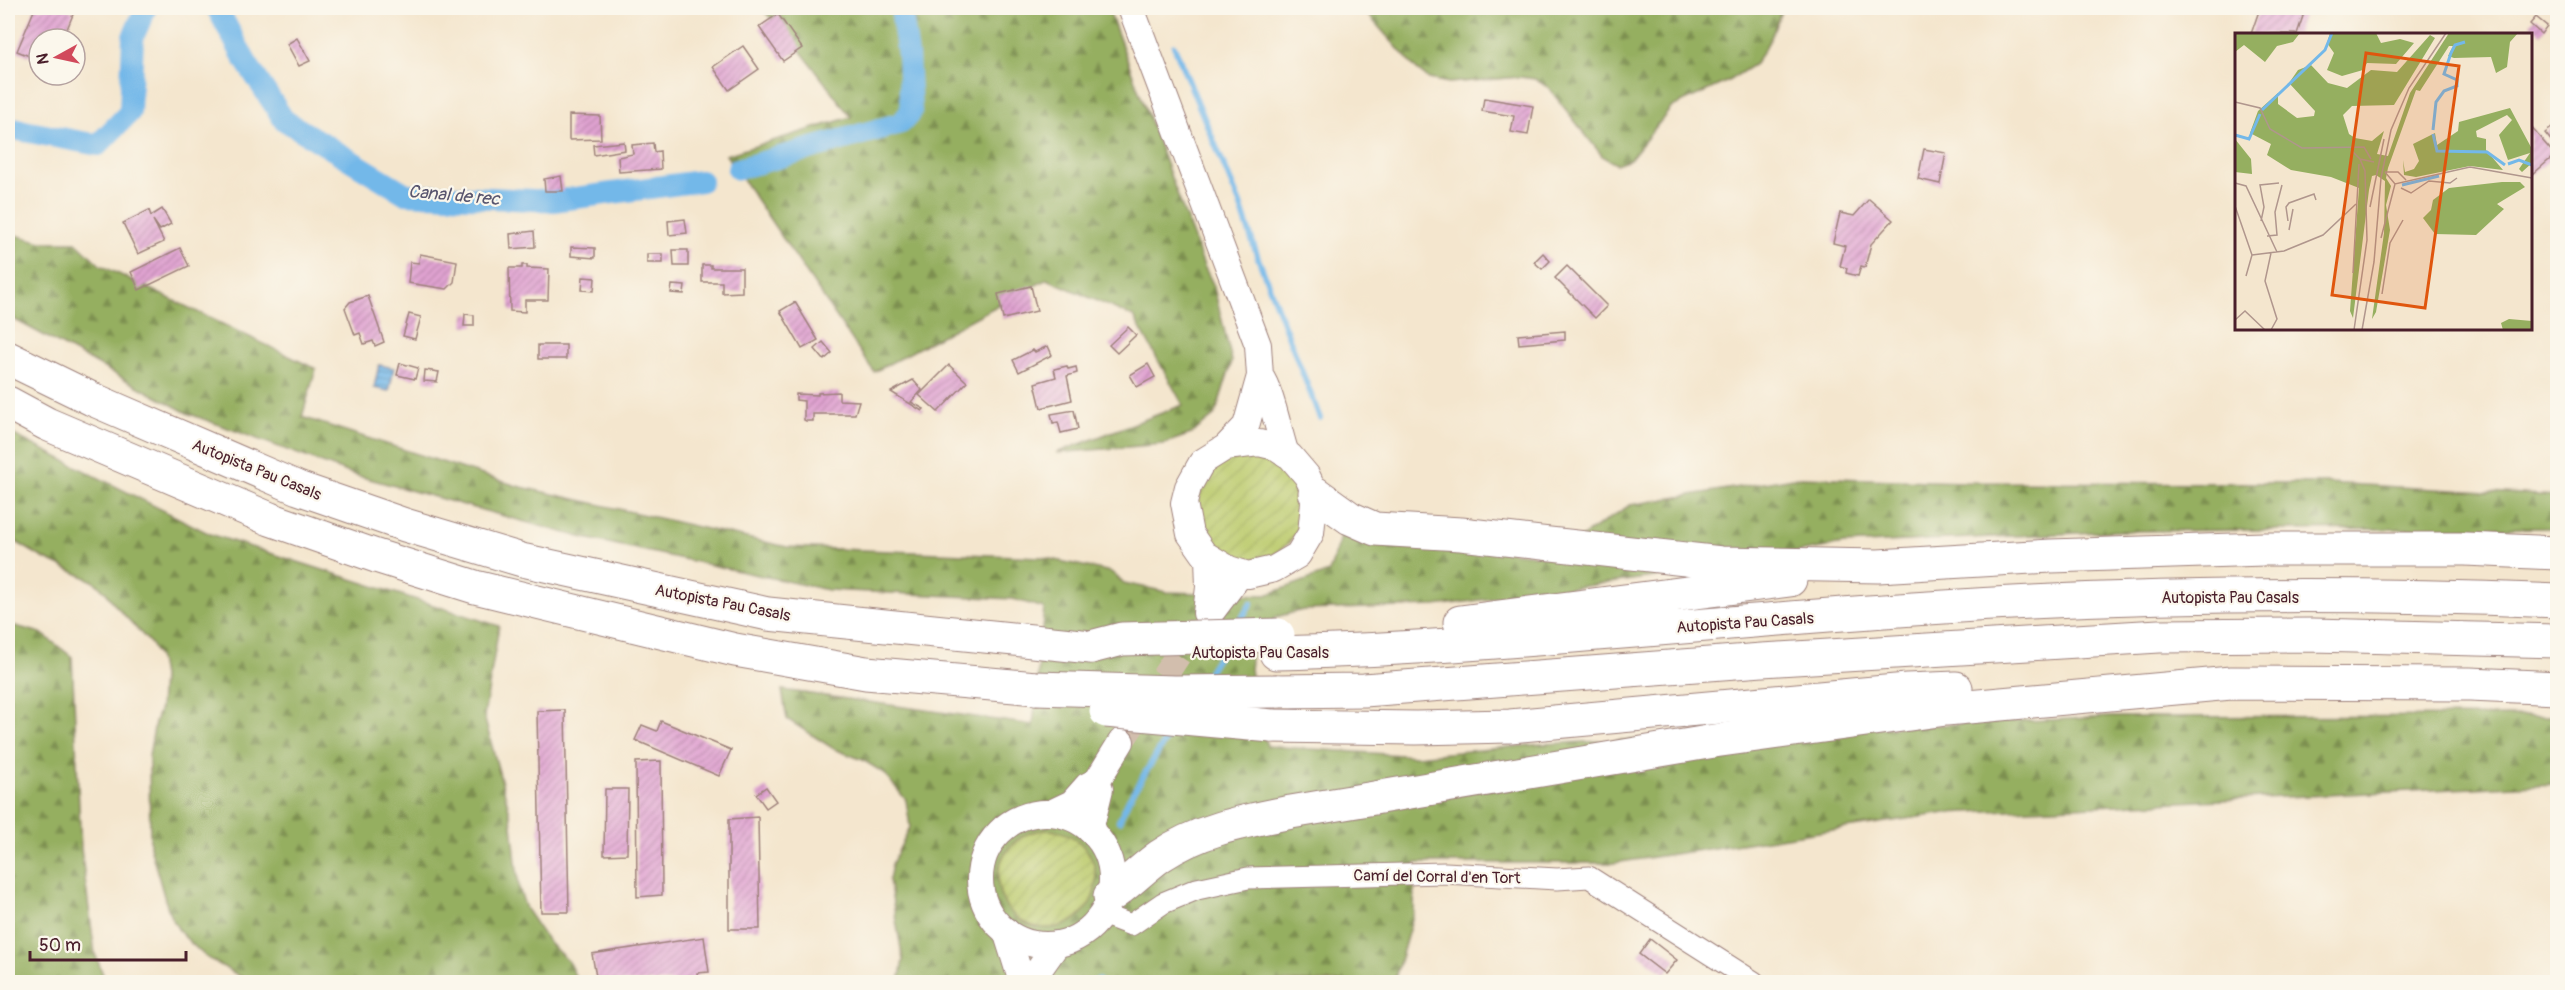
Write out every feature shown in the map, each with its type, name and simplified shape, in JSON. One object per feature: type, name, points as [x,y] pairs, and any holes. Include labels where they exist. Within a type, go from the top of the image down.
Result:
[{"type":"highway","name":"Autopista Pau Casals","points":[[8,358],[92,399],[298,488],[405,525],[522,560],[768,614],[1091,647],[1165,652],[1277,644],[1371,650],[1916,608],[2166,597],[2486,598],[2558,601]]},
{"type":"highway","points":[[8,403],[47,424],[270,519],[376,556],[476,587],[735,650],[866,674],[1272,726],[1416,728],[1510,726],[1907,690],[2154,680],[2231,683],[2470,684],[2558,688]]},
{"type":"highway","points":[[1316,493],[1350,518],[1375,529],[1461,534],[1721,562],[1878,566],[2051,556],[2264,549],[2465,549],[2558,553]]},
{"type":"highway","points":[[1277,644],[1775,583],[1878,566]]},
{"type":"highway","points":[[1034,696],[1364,690],[1762,660],[2159,636],[2313,635],[2558,641]]},
{"type":"highway","points":[[1106,905],[1160,856],[1202,834],[1226,825],[1291,812],[1714,741],[1946,709],[2231,683]]},
{"type":"street","points":[[1131,8],[1258,345],[1260,376],[1246,426],[1226,447],[1202,462],[1188,487],[1184,503],[1190,534],[1200,550],[1229,569],[1248,575],[1274,569],[1298,555],[1311,533],[1316,493],[1307,476],[1276,447],[1259,443],[1226,447]]},
{"type":"street","points":[[1260,376],[1267,384],[1286,454]]},
{"type":"street","points":[[1208,557],[1209,587],[1206,613],[1214,610],[1240,573]]},
{"type":"street","points":[[1051,813],[1072,803],[1087,786],[1097,781],[1121,742]]},
{"type":"street","points":[[1090,830],[1100,789],[1097,781]]},
{"type":"street","points":[[1035,813],[1051,813],[1072,818],[1090,830],[1105,849],[1112,872],[1106,905],[1090,928],[1082,934],[1057,944],[1025,942],[1006,931],[994,919],[985,903],[981,886],[981,869],[986,852],[995,837],[1013,822],[1035,813]]},
{"type":"street","name":"Camí del Corral d'en Tort","points":[[1106,905],[1131,924],[1162,903],[1197,889],[1248,878],[1439,873],[1557,879],[1589,877],[1754,982]]},
{"type":"street","points":[[1006,931],[1022,982]]},
{"type":"street","points":[[1036,982],[1038,971],[1057,944]]},
{"type":"green space","points":[[761,8],[1108,8],[1204,266],[1213,284],[1232,361],[1215,415],[1191,434],[1163,444],[1056,453],[1183,405],[1134,317],[1047,279],[874,372],[726,155],[851,117],[793,41]]},
{"type":"green space","points":[[1362,8],[1782,8],[1771,38],[1755,64],[1728,81],[1672,107],[1630,159],[1616,164],[1603,157],[1548,87],[1535,79],[1520,77],[1449,83],[1429,79],[1417,70]]},
{"type":"green space","points":[[8,233],[41,242],[76,242],[100,265],[316,369],[302,417],[517,486],[787,547],[1041,557],[1111,572],[1124,583],[1167,592],[1266,595],[1329,572],[1343,531],[1551,557],[1630,505],[1800,477],[1963,482],[2328,483],[2557,496],[2557,528],[2119,531],[1843,544],[1676,574],[1435,606],[1303,610],[1276,617],[1253,645],[1250,669],[1256,708],[1267,746],[1416,756],[1542,744],[2110,717],[2557,716],[2557,784],[1946,813],[1614,863],[1415,863],[1414,912],[1394,982],[899,982],[903,960],[889,880],[892,864],[910,827],[906,800],[884,773],[863,760],[834,749],[787,719],[782,690],[1033,725],[1044,608],[1013,599],[828,590],[580,537],[355,475],[187,413],[8,316]]},
{"type":"green space","points":[[8,432],[210,534],[499,626],[484,716],[511,817],[519,888],[526,909],[549,943],[568,961],[578,982],[250,982],[206,957],[192,944],[180,932],[170,915],[150,847],[149,756],[160,708],[162,677],[159,659],[151,644],[105,591],[93,581],[43,558],[8,537]]},
{"type":"green space","points":[[1250,456],[1270,460],[1287,471],[1298,488],[1302,508],[1298,528],[1287,545],[1270,556],[1250,560],[1230,556],[1213,545],[1202,528],[1198,508],[1202,488],[1213,471],[1230,460]]},
{"type":"green space","points":[[8,624],[41,633],[72,657],[81,849],[95,954],[106,982],[8,982]]},
{"type":"green space","points":[[1047,830],[1066,834],[1082,844],[1092,860],[1096,879],[1092,898],[1082,914],[1066,924],[1047,928],[1028,924],[1012,914],[1002,898],[998,879],[1002,860],[1012,844],[1028,834]]},
{"type":"water","points":[[379,365],[394,368],[389,391],[374,388]]},
{"type":"building","points":[[35,8],[65,8],[74,12],[68,27],[27,27]]},
{"type":"building","points":[[2260,8],[2286,8],[2304,13],[2297,33],[2251,33]]},
{"type":"building","points":[[778,14],[802,48],[783,61],[759,27]]},
{"type":"building","points":[[2536,17],[2547,26],[2541,34],[2530,24]]},
{"type":"building","points":[[27,27],[27,55],[17,51]]},
{"type":"building","points":[[297,38],[310,61],[299,66],[287,44]]},
{"type":"building","points":[[743,46],[759,69],[729,90],[713,67]]},
{"type":"building","points":[[1484,98],[1533,106],[1528,135],[1511,132],[1514,116],[1482,111]]},
{"type":"building","points":[[569,115],[600,116],[601,139],[569,140]]},
{"type":"building","points":[[2558,123],[2558,149],[2545,133]]},
{"type":"building","points":[[2532,128],[2555,155],[2532,173]]},
{"type":"building","points":[[624,142],[625,150],[594,155],[593,145]]},
{"type":"building","points":[[653,143],[654,152],[660,151],[661,169],[619,172],[618,157],[633,154],[632,145]]},
{"type":"building","points":[[1924,149],[1946,153],[1940,184],[1918,179]]},
{"type":"building","points":[[561,176],[563,191],[545,191],[544,179]]},
{"type":"building","points":[[1869,199],[1893,220],[1871,244],[1865,267],[1861,266],[1858,276],[1846,273],[1847,268],[1840,266],[1845,246],[1833,243],[1840,213],[1854,216]]},
{"type":"building","points":[[162,209],[171,224],[160,230],[153,220],[164,242],[138,254],[123,223],[149,210],[151,216]]},
{"type":"building","points":[[685,219],[687,233],[669,235],[668,221]]},
{"type":"building","points":[[534,231],[535,247],[511,249],[510,234]]},
{"type":"building","points":[[571,247],[595,248],[595,258],[571,256]]},
{"type":"building","points":[[180,248],[189,266],[139,290],[131,272]]},
{"type":"building","points":[[673,250],[688,250],[688,266],[674,266]]},
{"type":"building","points":[[1543,253],[1550,261],[1542,269],[1534,262]]},
{"type":"building","points":[[420,254],[457,261],[454,282],[447,289],[408,283],[410,262],[419,263]]},
{"type":"building","points":[[647,254],[663,254],[663,263],[647,263]]},
{"type":"building","points":[[522,265],[527,265],[527,268],[549,269],[548,300],[525,300],[525,312],[510,311],[509,268],[522,268]]},
{"type":"building","points":[[702,265],[711,265],[711,268],[742,268],[742,292],[722,293],[722,282],[702,282]]},
{"type":"building","points":[[1567,266],[1607,306],[1595,318],[1555,278]]},
{"type":"building","points":[[583,277],[595,278],[594,291],[582,290]]},
{"type":"building","points":[[672,285],[685,286],[684,294],[671,293]]},
{"type":"building","points":[[1031,286],[1037,311],[1003,319],[998,294]]},
{"type":"building","points":[[368,296],[384,342],[375,346],[373,341],[364,344],[360,333],[355,335],[345,308],[350,302]]},
{"type":"building","points":[[795,302],[818,340],[802,349],[780,311]]},
{"type":"building","points":[[409,314],[421,317],[415,339],[403,336]]},
{"type":"building","points":[[465,314],[474,315],[474,326],[464,326]]},
{"type":"building","points":[[1128,327],[1136,335],[1117,353],[1109,345]]},
{"type":"building","points":[[1565,331],[1565,340],[1519,344],[1518,335]]},
{"type":"building","points":[[823,342],[832,353],[824,360],[815,349]]},
{"type":"building","points":[[538,345],[566,345],[566,359],[538,359]]},
{"type":"building","points":[[1048,346],[1052,355],[1019,372],[1013,360],[1033,350],[1035,352]]},
{"type":"building","points":[[400,363],[418,368],[415,379],[397,375]]},
{"type":"building","points":[[1148,364],[1155,377],[1137,387],[1130,375]]},
{"type":"building","points":[[949,365],[967,382],[938,412],[919,395]]},
{"type":"building","points":[[1067,366],[1068,369],[1076,367],[1077,373],[1067,376],[1072,400],[1041,408],[1035,383],[1056,377],[1054,369]]},
{"type":"building","points":[[425,370],[439,372],[437,382],[424,381]]},
{"type":"building","points":[[913,380],[922,390],[911,402],[924,409],[922,411],[891,392]]},
{"type":"building","points":[[839,392],[839,400],[859,401],[855,414],[813,414],[813,421],[804,420],[804,401],[796,400],[796,394],[818,395],[818,393]]},
{"type":"building","points":[[1074,410],[1078,429],[1061,433],[1058,422],[1053,423],[1051,414]]},
{"type":"building","points":[[565,710],[569,912],[541,912],[537,711]]},
{"type":"building","points":[[661,721],[731,750],[719,776],[635,740],[642,725],[657,731]]},
{"type":"building","points":[[661,761],[662,895],[637,897],[636,762]]},
{"type":"building","points":[[766,787],[776,801],[766,808],[756,794]]},
{"type":"building","points":[[605,789],[628,789],[627,854],[604,855]]},
{"type":"building","points":[[758,817],[760,929],[729,929],[729,819]]},
{"type":"building","points":[[704,937],[709,972],[697,973],[698,982],[597,982],[592,954]]},
{"type":"building","points":[[1650,939],[1677,960],[1665,974],[1639,954]]},
{"type":"waterway","name":"Canal de rec","points":[[8,128],[98,145],[130,112],[133,37],[146,8]]},
{"type":"waterway","name":"Canal de rec","points":[[217,8],[246,62],[284,120],[406,194],[553,201],[701,181]]},
{"type":"waterway","name":"Canal de rec","points":[[738,169],[901,123],[911,112],[908,55],[901,8]]},
{"type":"waterway","points":[[1174,46],[1240,204],[1258,258],[1320,418]]},
{"type":"waterway","points":[[1237,626],[1251,603]]},
{"type":"waterway","points":[[1202,682],[1224,647]]},
{"type":"waterway","points":[[1119,821],[1129,799],[1173,728]]},
{"type":"tunnel","points":[[1121,742],[1197,626]]}]
